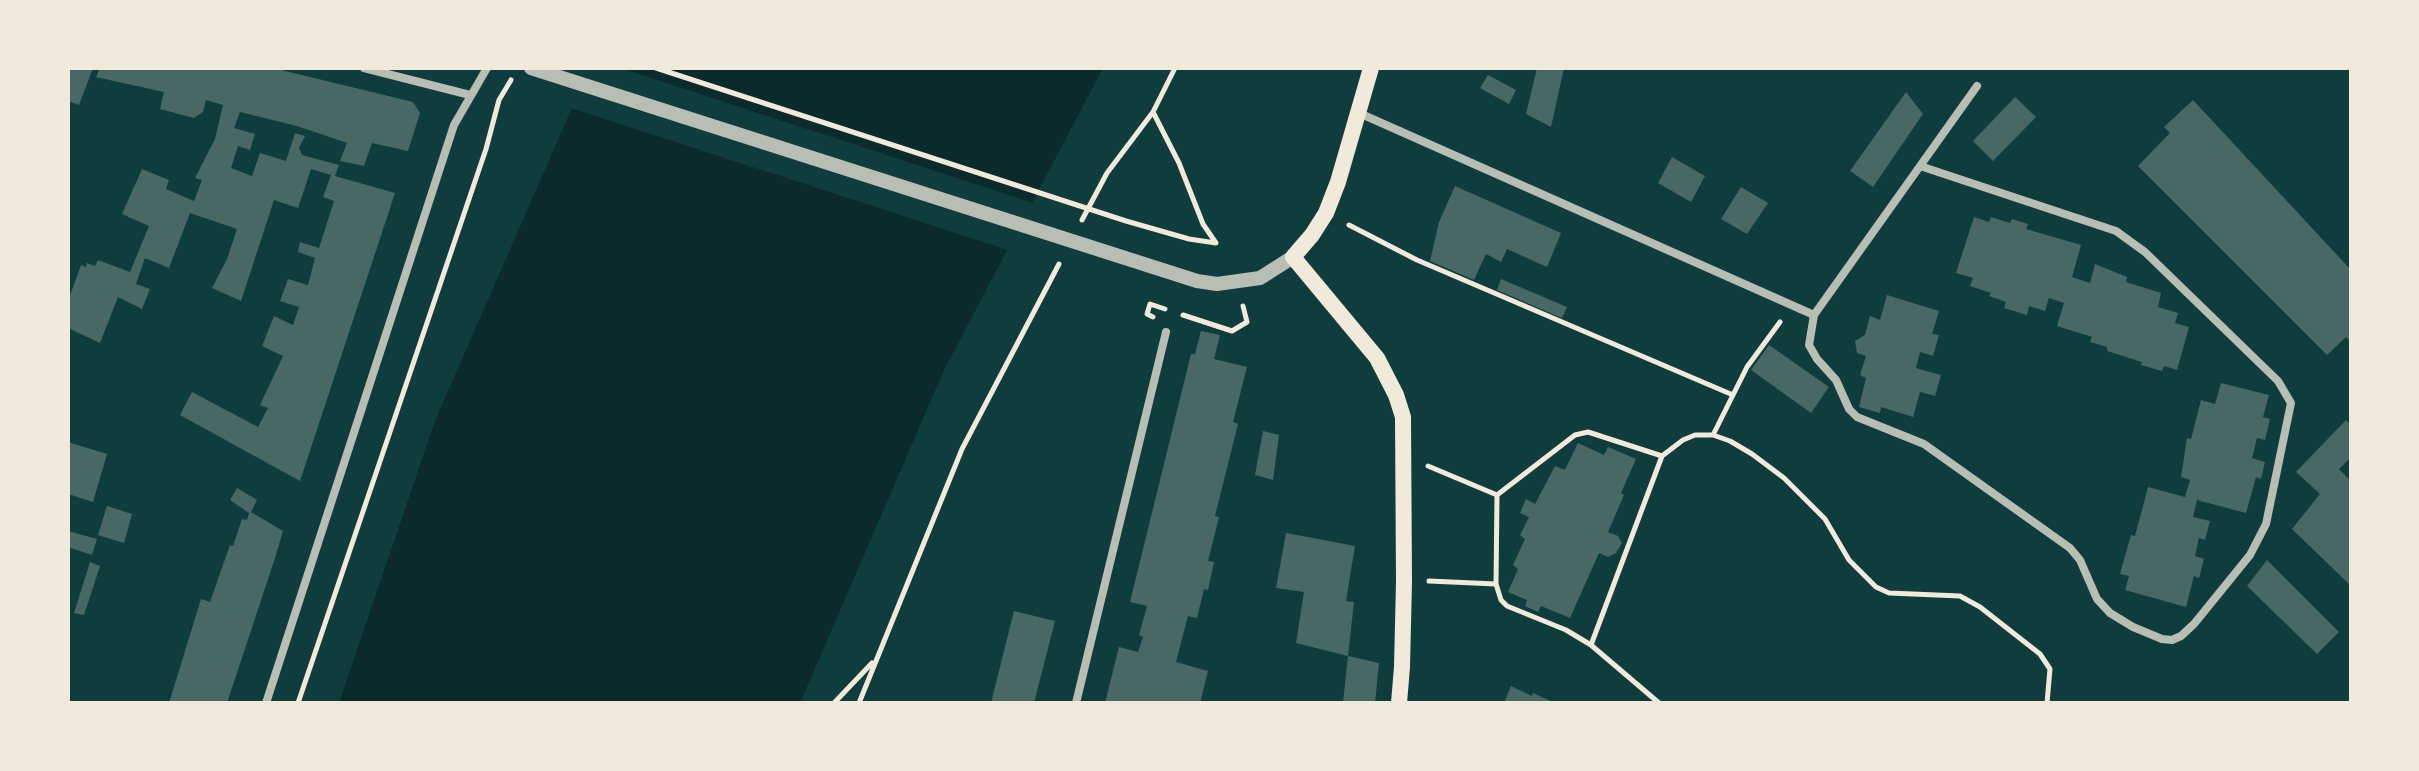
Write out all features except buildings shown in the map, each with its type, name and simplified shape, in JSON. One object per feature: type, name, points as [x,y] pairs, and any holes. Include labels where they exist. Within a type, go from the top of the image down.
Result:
[{"type":"main road","points":[[1371,68],[1326,213],[1293,257],[1377,358],[1396,395],[1403,417],[1404,582],[1399,703]]},
{"type":"street","points":[[364,68],[470,95]]},
{"type":"street","points":[[266,703],[454,125],[487,68]]},
{"type":"street","points":[[531,68],[1120,259],[1197,281],[1238,283],[1260,278],[1293,257]]},
{"type":"street","points":[[1920,166],[2116,231],[2145,252],[2278,381],[2291,403],[2266,524],[2250,555],[2181,636],[2172,640],[2162,639],[2110,613],[2097,599],[2080,560],[2070,548],[1924,444],[1857,417],[1849,409],[1836,380],[1809,345],[1814,315],[1920,166],[1977,86]]},
{"type":"street","points":[[1359,113],[1814,315]]},
{"type":"street","points":[[1076,703],[1166,332]]},
{"type":"path","points":[[298,703],[486,149],[499,100],[519,68]]},
{"type":"path","points":[[656,68],[1126,221],[1189,239],[1216,243],[1203,224],[1179,163],[1153,112]]},
{"type":"path","points":[[1078,228],[1107,173],[1153,112],[1175,68]]},
{"type":"path","points":[[1326,213],[1417,260],[1733,395]]},
{"type":"path","points":[[859,703],[962,449],[1064,255]]},
{"type":"path","points":[[1166,332],[1169,323],[1147,314],[1150,304],[1232,331],[1247,322],[1238,283]]},
{"type":"path","points":[[1713,435],[1747,367],[1792,305]]},
{"type":"path","points":[[1497,495],[1575,435],[1588,432],[1662,456]]},
{"type":"path","points":[[1591,645],[1662,456],[1695,435],[1713,435],[1752,454],[1792,486],[1825,519],[1849,560],[1876,587],[1889,593],[1960,596],[1980,607],[2040,654],[2050,669],[2047,703]]},
{"type":"path","points":[[1405,459],[1497,495]]},
{"type":"path","points":[[1497,495],[1496,592],[1507,606],[1566,630],[1591,645],[1659,703]]},
{"type":"path","points":[[1404,582],[1496,584]]},
{"type":"path","points":[[834,703],[876,659]]},
{"type":"water","points":[[598,68],[1103,68],[944,370],[800,703],[339,703],[435,421],[572,108]]},
{"type":"pier","points":[[593,68],[621,68],[1036,204],[1011,251],[568,107]]}]
